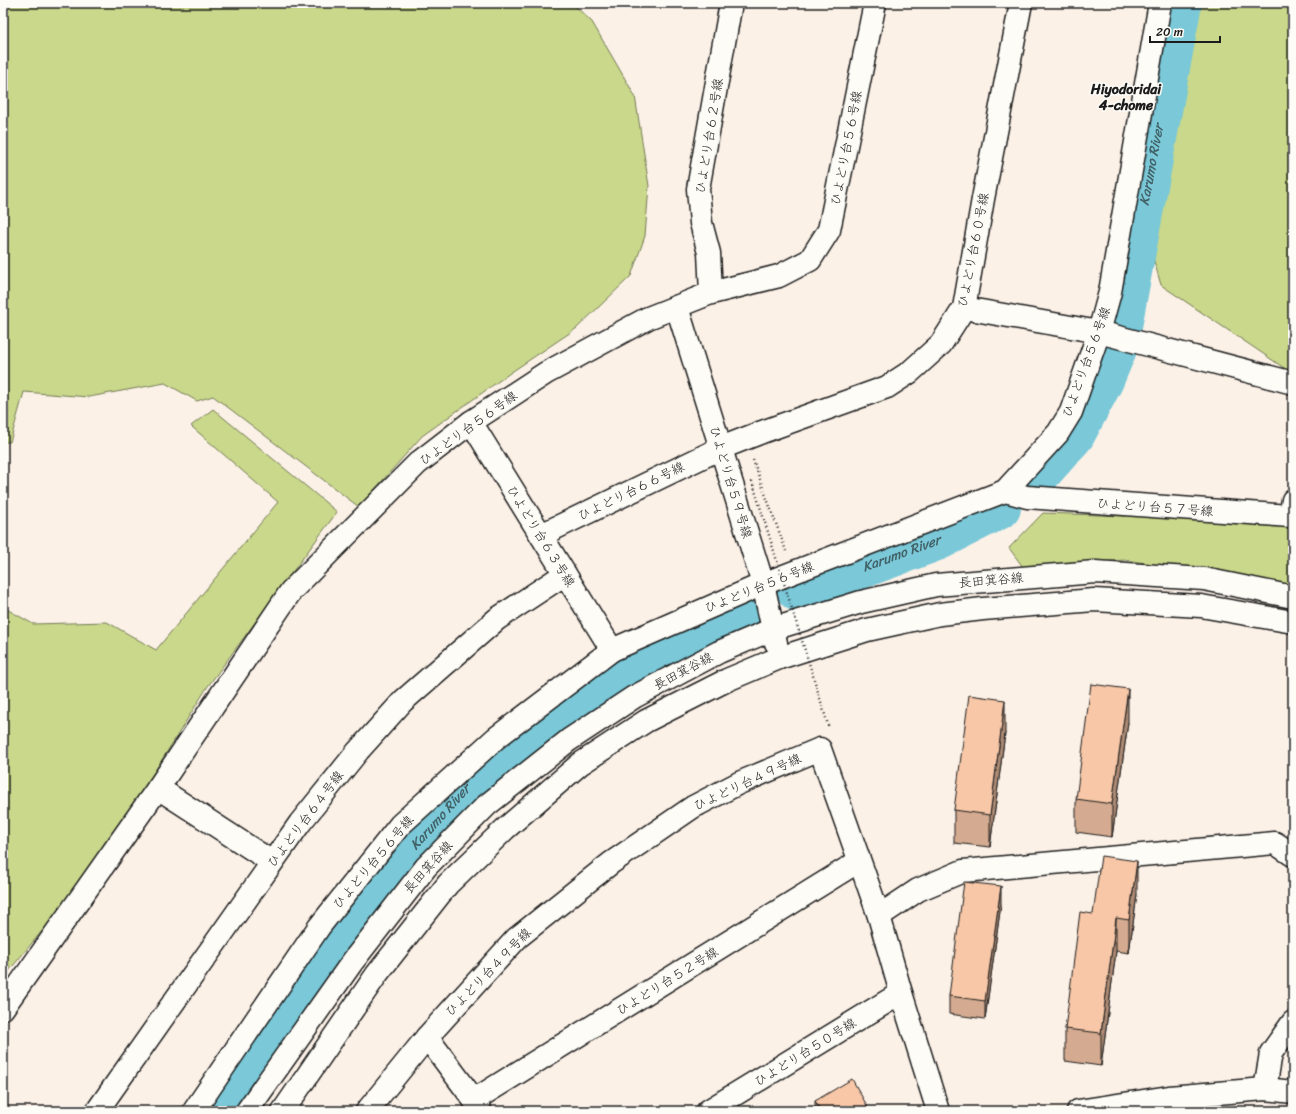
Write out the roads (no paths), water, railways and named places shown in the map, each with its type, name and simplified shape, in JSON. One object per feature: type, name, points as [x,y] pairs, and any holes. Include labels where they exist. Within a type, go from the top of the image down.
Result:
[{"type":"street","name":"ひよどり台６２号線","points":[[712,293],[709,253],[701,223],[698,189],[731,3]]},
{"type":"street","name":"ひよどり台５６号線","points":[[3,1008],[158,788],[291,591],[418,463],[471,422],[546,373],[648,318],[712,293],[779,276],[810,260],[829,230],[875,3]]},
{"type":"street","name":"ひよどり台６０号線","points":[[721,448],[887,387],[910,372],[941,344],[964,308],[983,199],[1021,3]]},
{"type":"street","name":"ひよどり台５６号線","points":[[194,1111],[319,927],[400,825],[496,738],[612,650],[763,584],[1005,491],[1058,433],[1071,412],[1099,332],[1110,292],[1160,3]]},
{"type":"street","name":"ひよどり台５９号線","points":[[677,307],[763,584],[779,658]]},
{"type":"street","points":[[964,308],[1099,332],[1293,383]]},
{"type":"street","name":"ひよどり台６３号線","points":[[471,422],[612,650]]},
{"type":"street","name":"ひよどり台６６号線","points":[[541,535],[721,448]]},
{"type":"street","name":"ひよどり台５７号線","points":[[1005,491],[1027,497],[1290,516],[1293,500]]},
{"type":"street","name":"長田箕谷線","points":[[247,1111],[353,961],[426,867],[487,805],[569,740],[634,697],[719,652],[773,630],[861,602],[936,585],[1095,572],[1204,579],[1293,597]]},
{"type":"street","name":"ひよどり台６４号線","points":[[97,1111],[300,823],[358,751],[403,701],[497,619],[565,574]]},
{"type":"street","name":"長田箕谷線","points":[[282,1111],[377,974],[448,884],[505,829],[580,764],[646,721],[727,680],[779,658],[867,630],[940,614],[1094,600],[1201,606],[1293,622]]},
{"type":"street","name":"ひよどり台４９号線","points":[[367,1111],[426,1037],[517,938],[611,863],[693,807],[739,783],[820,749],[859,861]]},
{"type":"street","points":[[158,788],[272,862]]},
{"type":"street","points":[[879,916],[918,890],[963,871],[1275,843],[1293,855]]},
{"type":"street","points":[[859,861],[879,916],[901,993],[938,1111]]},
{"type":"street","name":"ひよどり台５２号線","points":[[477,1105],[859,861]]},
{"type":"street","name":"ひよどり台５０号線","points":[[708,1111],[901,993]]},
{"type":"street","points":[[1265,1089],[1271,1053],[1293,1022]]},
{"type":"street","points":[[426,1037],[477,1105]]},
{"type":"street","points":[[1078,1111],[1169,1097],[1265,1089],[1293,1092]]},
{"type":"waterway","name":"Karumo River","points":[[1121,326],[1181,3]]},
{"type":"waterway","name":"Karumo River","points":[[1033,481],[1074,435],[1103,380],[1116,349]]},
{"type":"waterway","name":"Karumo River","points":[[798,591],[939,539],[1000,508]]},
{"type":"waterway","name":"Karumo River","points":[[215,1111],[346,921],[486,765],[579,700],[670,643],[744,611]]},
{"type":"district","name":"Hiyodoridai 4-chome","points":[[1126,98]]}]
